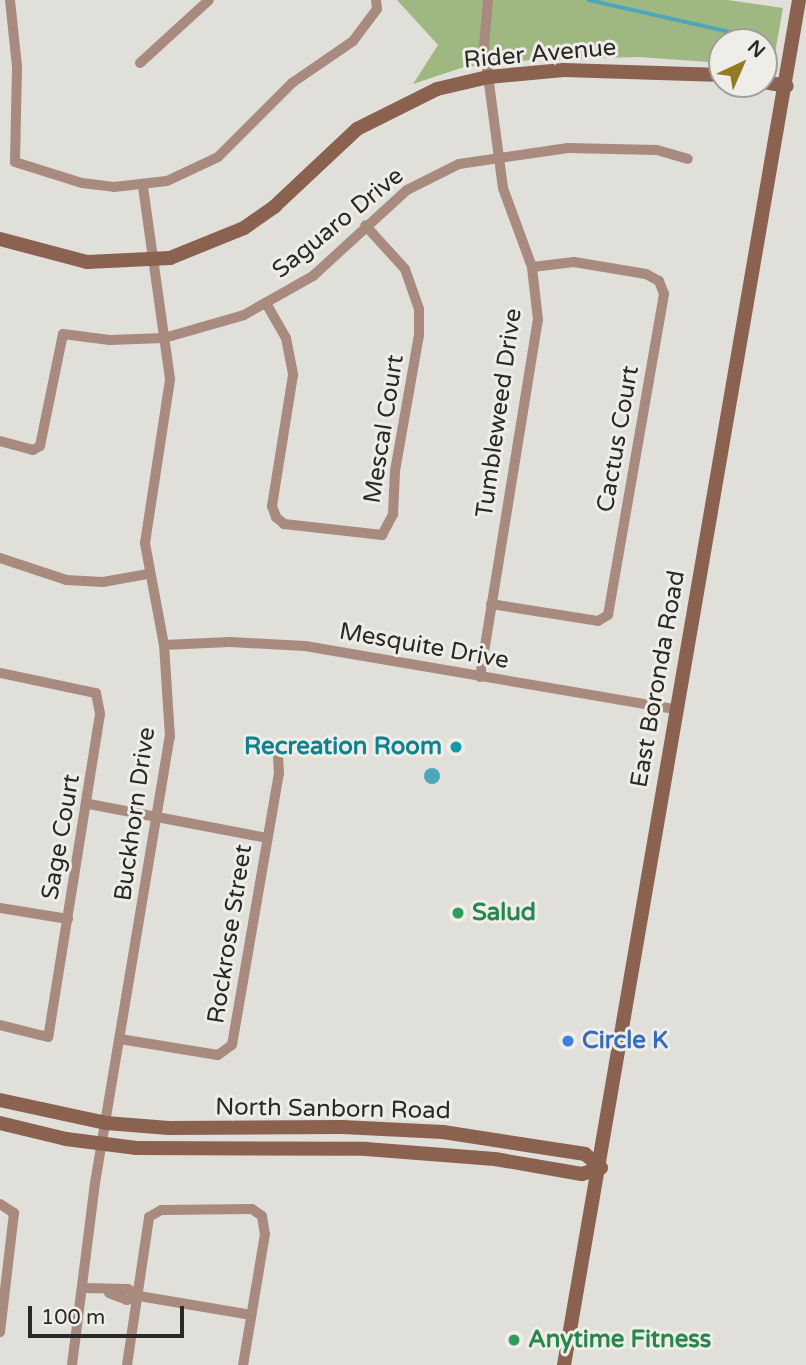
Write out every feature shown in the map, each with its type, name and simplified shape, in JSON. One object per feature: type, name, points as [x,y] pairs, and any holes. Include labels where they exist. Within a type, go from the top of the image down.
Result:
[{"type":"main road","name":"East Boronda Road","points":[[564,1365],[601,1168],[675,709],[787,86],[799,0]]},
{"type":"main road","name":"Rider Avenue","points":[[0,239],[87,262],[154,261],[206,247],[259,218],[329,151],[386,111],[437,89],[488,77],[612,68],[708,74]]},
{"type":"main road","points":[[778,84],[787,86]]},
{"type":"main road","name":"North Sanborn Road","points":[[0,1100],[106,1123],[204,1129],[342,1127],[443,1132],[585,1154],[601,1168]]},
{"type":"main road","name":"North Sanborn Road","points":[[0,1122],[103,1144],[176,1151],[366,1149],[495,1158],[582,1174],[601,1168]]},
{"type":"street","points":[[10,0],[17,67],[15,162],[99,186],[144,186],[187,174],[218,156],[292,83],[353,41],[376,2]]},
{"type":"street","points":[[140,63],[209,0]]},
{"type":"street","name":"Tumbleweed Drive","points":[[480,677],[536,339],[531,267],[503,188],[484,35],[488,0]]},
{"type":"street","name":"Saguaro Drive","points":[[0,441],[33,450],[40,446],[63,334],[110,341],[164,338],[220,324],[267,305],[332,260],[365,225],[430,177],[459,164],[499,155],[568,148],[657,150],[688,159]]},
{"type":"street","name":"Buckhorn Drive","points":[[72,1365],[106,1123],[170,737],[164,645],[148,574],[145,529],[170,379],[144,186]]},
{"type":"street","name":"Mescal Court","points":[[267,305],[286,338],[293,375],[272,506],[276,517],[284,524],[382,535],[393,513],[395,471],[419,335],[419,309],[405,270],[365,225]]},
{"type":"street","name":"Cactus Court","points":[[491,604],[598,621],[608,615],[664,294],[659,281],[646,274],[574,262],[531,267]]},
{"type":"street","points":[[0,558],[66,580],[103,582],[148,574]]},
{"type":"street","name":"Mesquite Drive","points":[[164,645],[230,642],[304,646],[675,709]]},
{"type":"street","name":"Sage Court","points":[[0,673],[96,693],[99,735],[48,1037],[0,1025]]},
{"type":"street","name":"Rockrose Street","points":[[120,1039],[218,1055],[232,1045],[279,769],[278,755]]},
{"type":"street","points":[[89,804],[267,838]]},
{"type":"street","points":[[0,908],[68,919]]},
{"type":"street","points":[[0,1204],[14,1213],[0,1332]]},
{"type":"street","points":[[127,1365],[139,1296],[146,1223],[151,1215],[161,1210],[252,1209],[262,1216],[266,1227],[243,1365]]},
{"type":"street","points":[[83,1288],[104,1291],[127,1300],[139,1296],[251,1315]]},
{"type":"green space","points":[[397,0],[728,0],[783,8],[778,36],[778,28],[708,28],[708,62],[639,57],[531,60],[464,67],[413,84],[438,45]]},
{"type":"water","points":[[429,768],[435,768],[440,776],[438,782],[429,784],[424,779],[424,773]]},
{"type":"waterway","points":[[589,0],[712,28]]},
{"type":"place","name":"Recreation Room","points":[[456,747]]},
{"type":"place","name":"Salud","points":[[458,913]]},
{"type":"place","name":"Circle K","points":[[568,1041]]},
{"type":"place","name":"Anytime Fitness","points":[[514,1340]]}]
